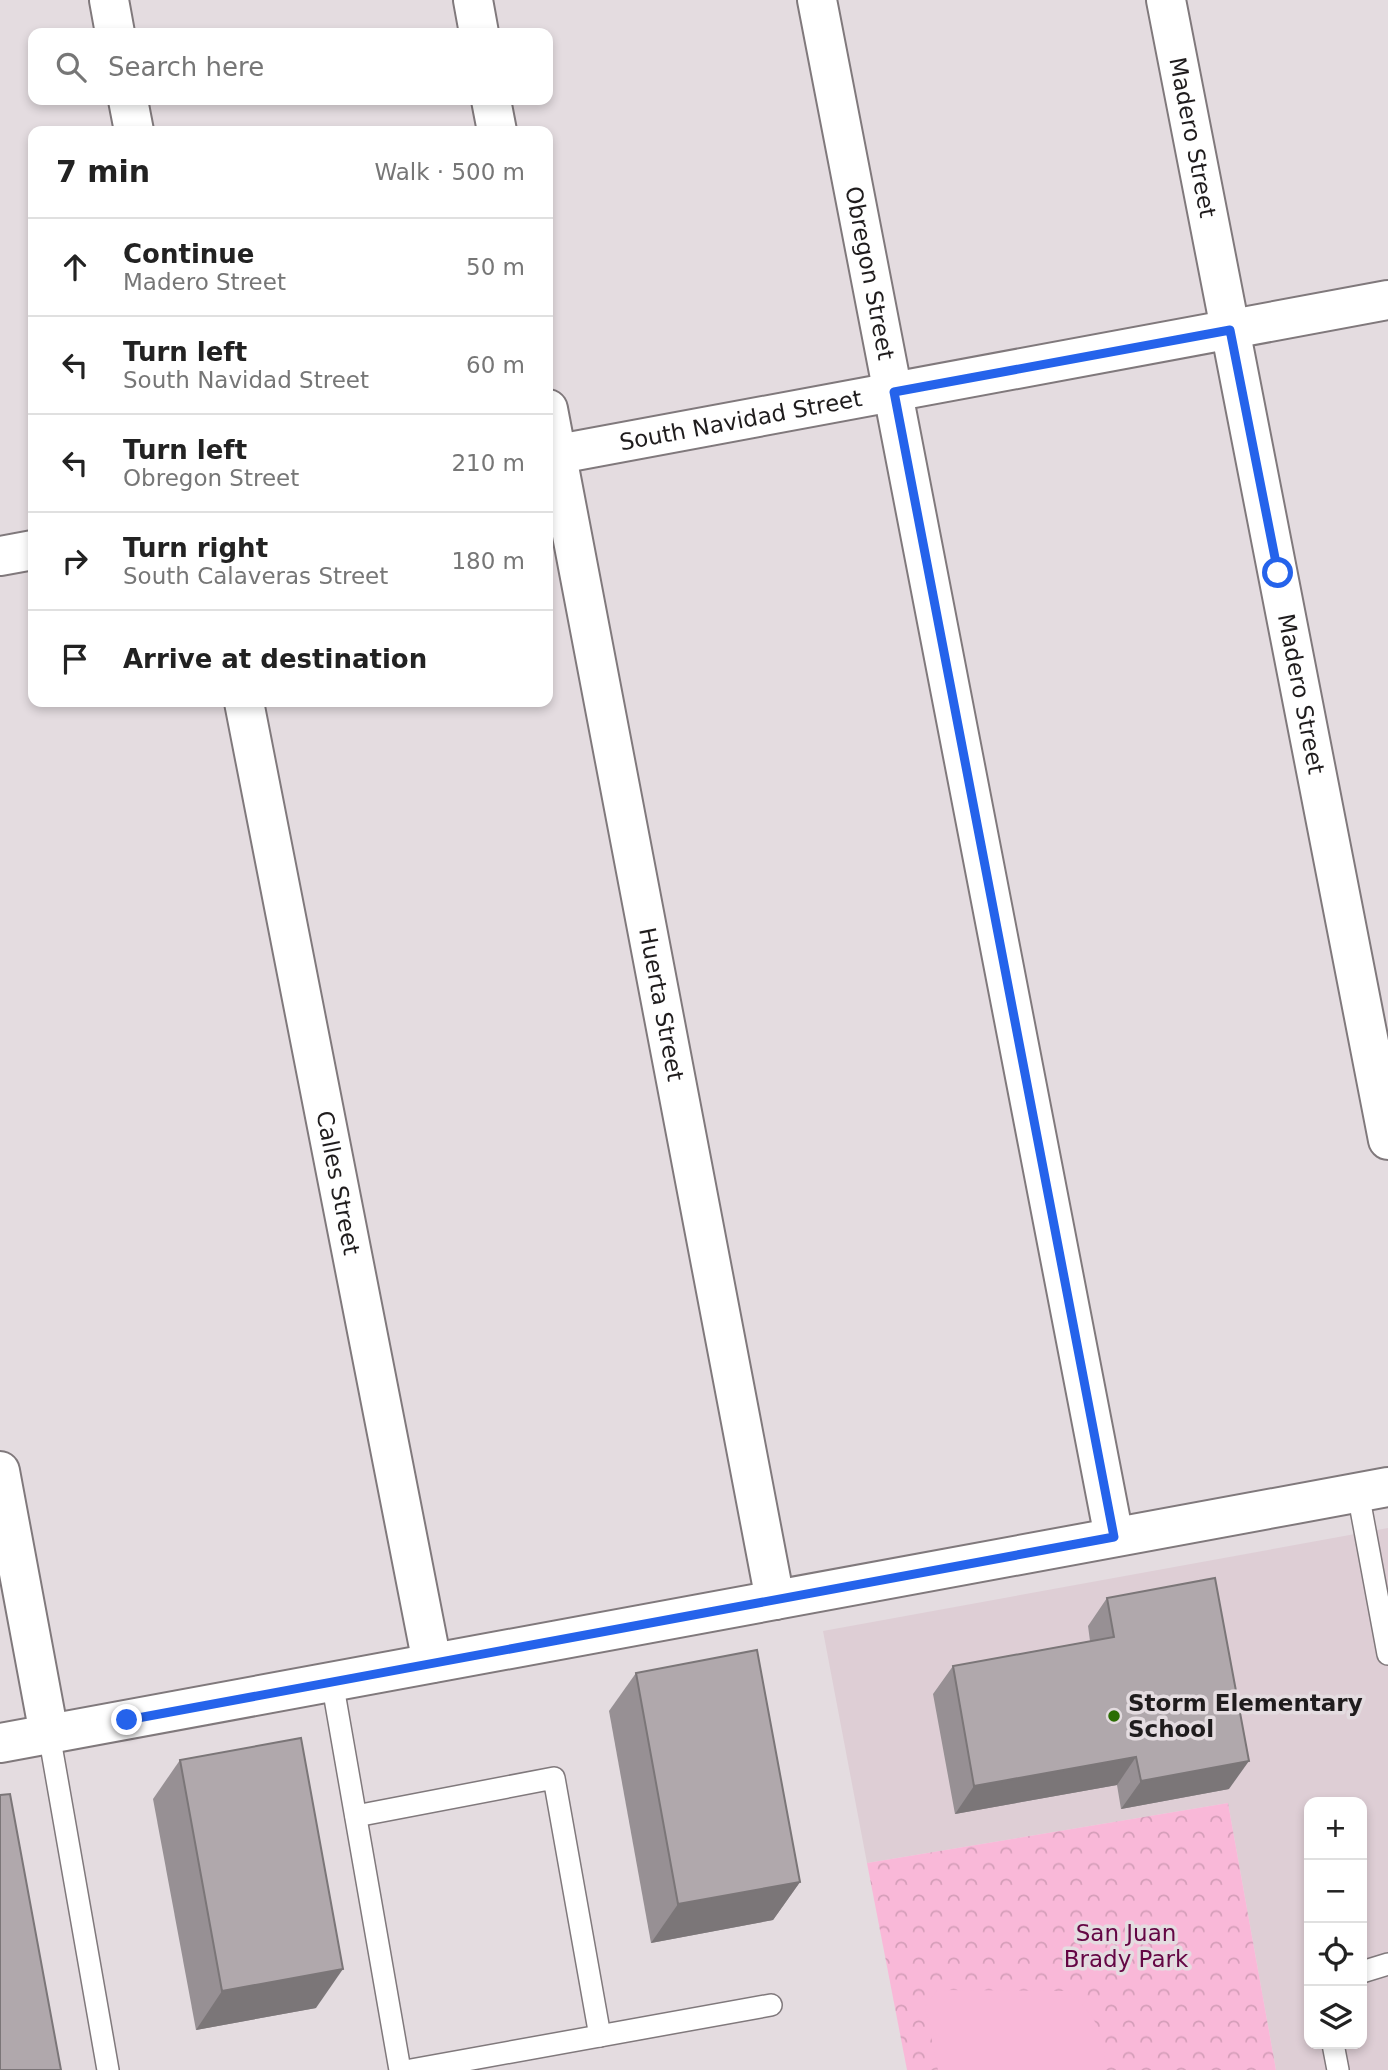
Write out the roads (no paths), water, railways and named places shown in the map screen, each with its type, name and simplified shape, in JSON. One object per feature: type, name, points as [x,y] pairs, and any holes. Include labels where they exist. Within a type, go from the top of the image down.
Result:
[{"type":"street","points":[[109,0],[114,28]]},
{"type":"street","points":[[472,0],[478,28]]},
{"type":"street","name":"Obregon Street","points":[[817,0],[1114,1537]]},
{"type":"street","name":"Madero Street","points":[[1166,0],[1388,1140]]},
{"type":"street","points":[[129,105],[133,126]]},
{"type":"street","points":[[492,105],[496,126]]},
{"type":"street","name":"South Navidad Street","points":[[553,455],[1388,300]]},
{"type":"street","name":"Huerta Street","points":[[553,460],[775,1600]]},
{"type":"street","points":[[0,556],[28,551]]},
{"type":"street","name":"Calles Street","points":[[245,707],[432,1663]]},
{"type":"street","points":[[0,1471],[49,1734]]},
{"type":"street","points":[[0,1743],[1373,1490]]},
{"type":"lane","points":[[1373,1490],[1388,1654]]},
{"type":"lane","points":[[332,1681],[400,2070]]},
{"type":"lane","points":[[49,1734],[108,2070]]},
{"type":"lane","points":[[356,1816],[554,1778],[600,2036]]},
{"type":"lane","points":[[1367,1970],[1388,1964]]},
{"type":"lane","points":[[411,2070],[771,2005]]},
{"type":"lane","points":[[1334,2049],[1339,2070]]},
{"type":"place","name":"Storm Elementary School","points":[[1114,1716]]},
{"type":"park label","name":"San Juan Brady Park","points":[[1126,1946]]}]
